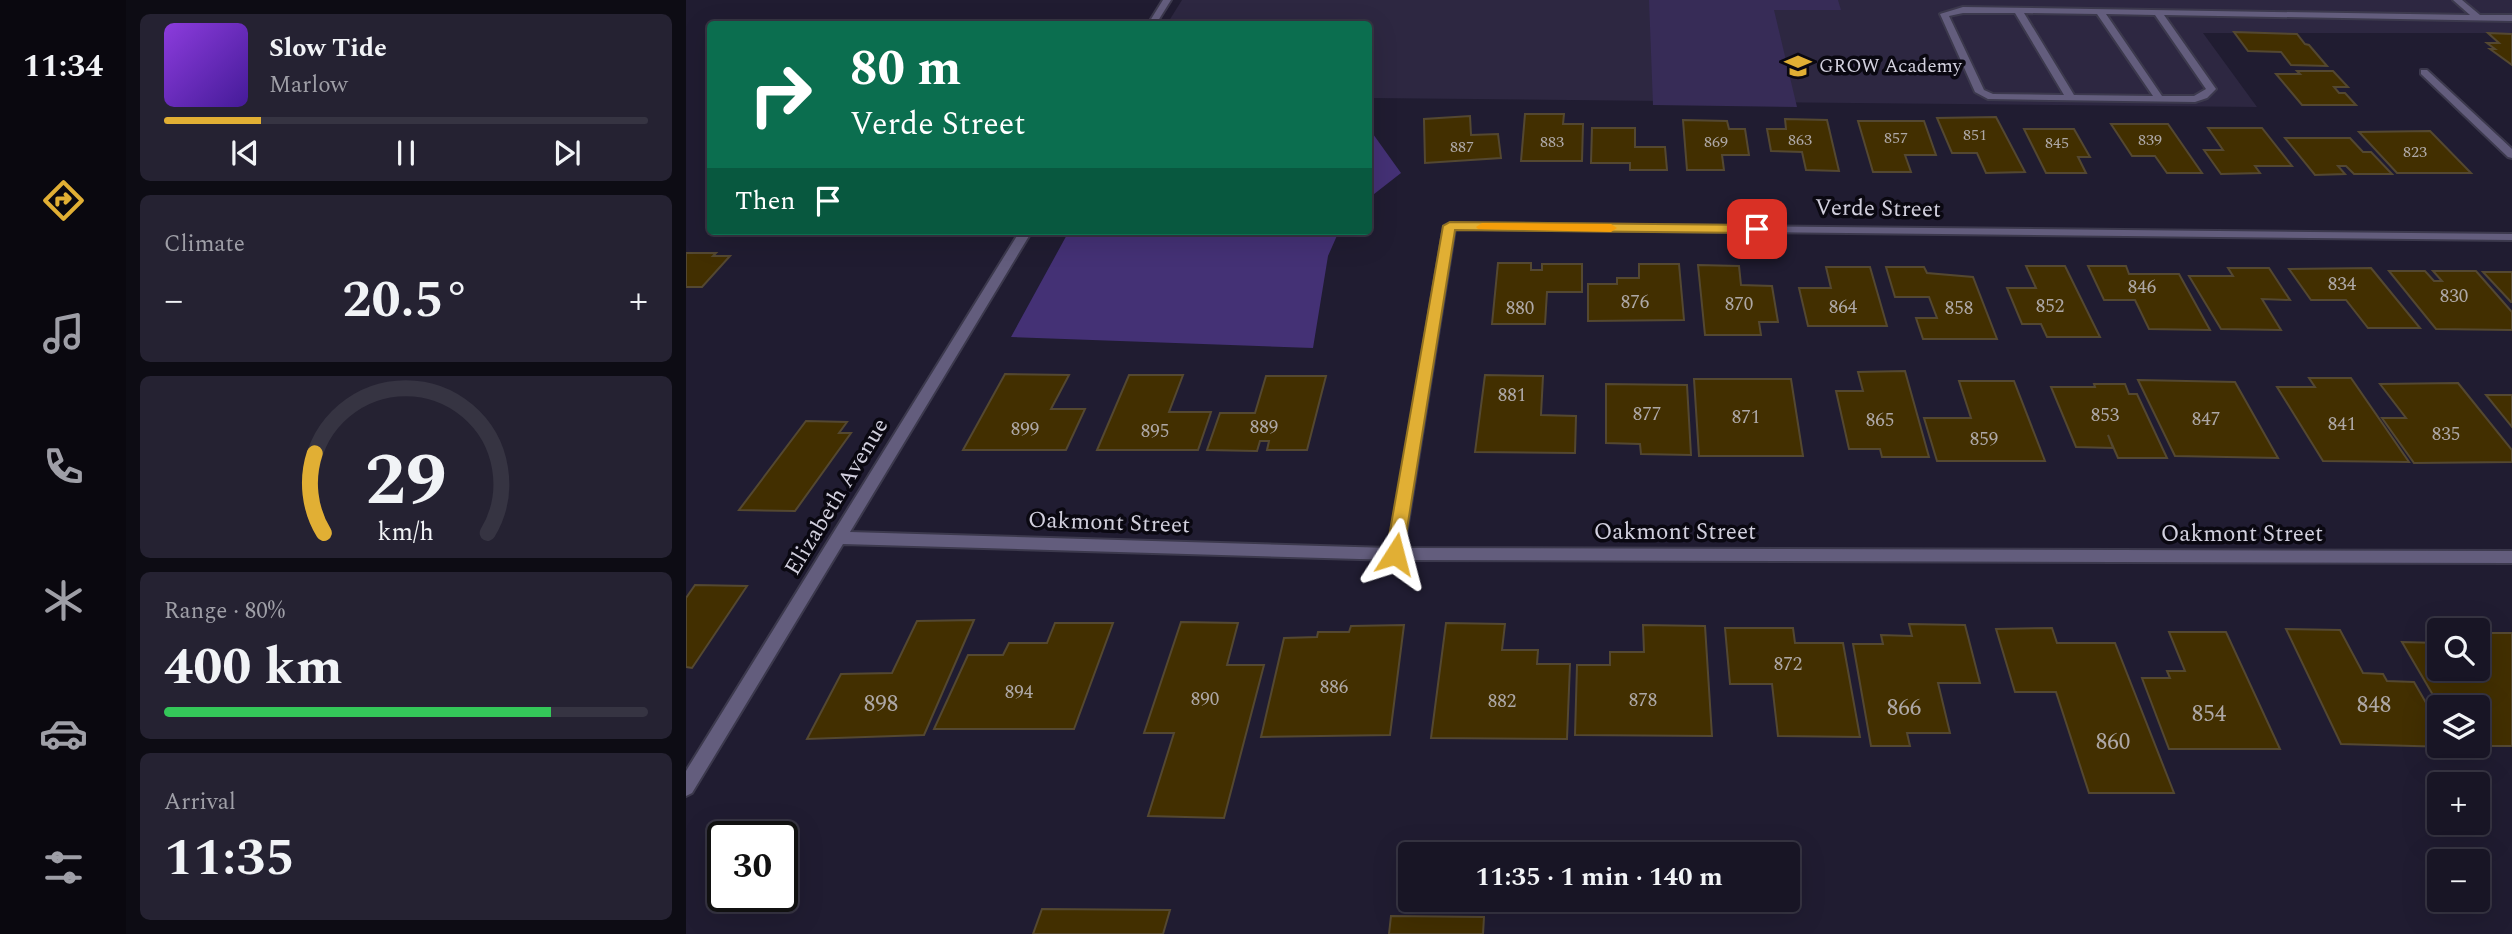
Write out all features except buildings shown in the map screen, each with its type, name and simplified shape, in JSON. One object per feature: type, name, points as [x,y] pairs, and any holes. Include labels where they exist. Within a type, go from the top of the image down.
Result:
[{"type":"street","points":[[1154,21],[1167,0]]},
{"type":"street","points":[[2457,0],[2478,18]]},
{"type":"street","points":[[2158,12],[2211,89],[2204,96],[2195,99],[1998,98],[1980,92],[1944,14],[1963,10],[2158,12],[2512,18]]},
{"type":"street","points":[[2018,11],[2071,98]]},
{"type":"street","points":[[2100,12],[2159,99]]},
{"type":"street","points":[[2424,72],[2512,155]]},
{"type":"street","name":"Verde Street","points":[[1395,554],[1450,226],[2512,237]]},
{"type":"street","name":"Elizabeth Avenue","points":[[686,787],[1024,235]]},
{"type":"street","name":"Oakmont Street","points":[[839,538],[1395,554],[2512,557]]},
{"type":"shaded area","name":"GROW Academy","points":[[1182,0],[2512,0],[2512,33],[2203,33],[2257,107],[1372,98],[1372,21],[1169,21]]},
{"type":"shaded area","points":[[1649,0],[1838,0],[1841,10],[1774,10],[1797,107],[1653,105]]},
{"type":"shaded area","points":[[1372,133],[1401,173],[1372,196]]},
{"type":"shaded area","points":[[1067,235],[1337,235],[1328,256],[1313,348],[1011,337]]},
{"type":"slow traffic","points":[[1482,227],[1611,228]]},
{"type":"place","name":"GROW Academy","points":[[1798,66]]},
{"type":"route","points":[[1395,554],[1450,226],[1757,229]]}]
